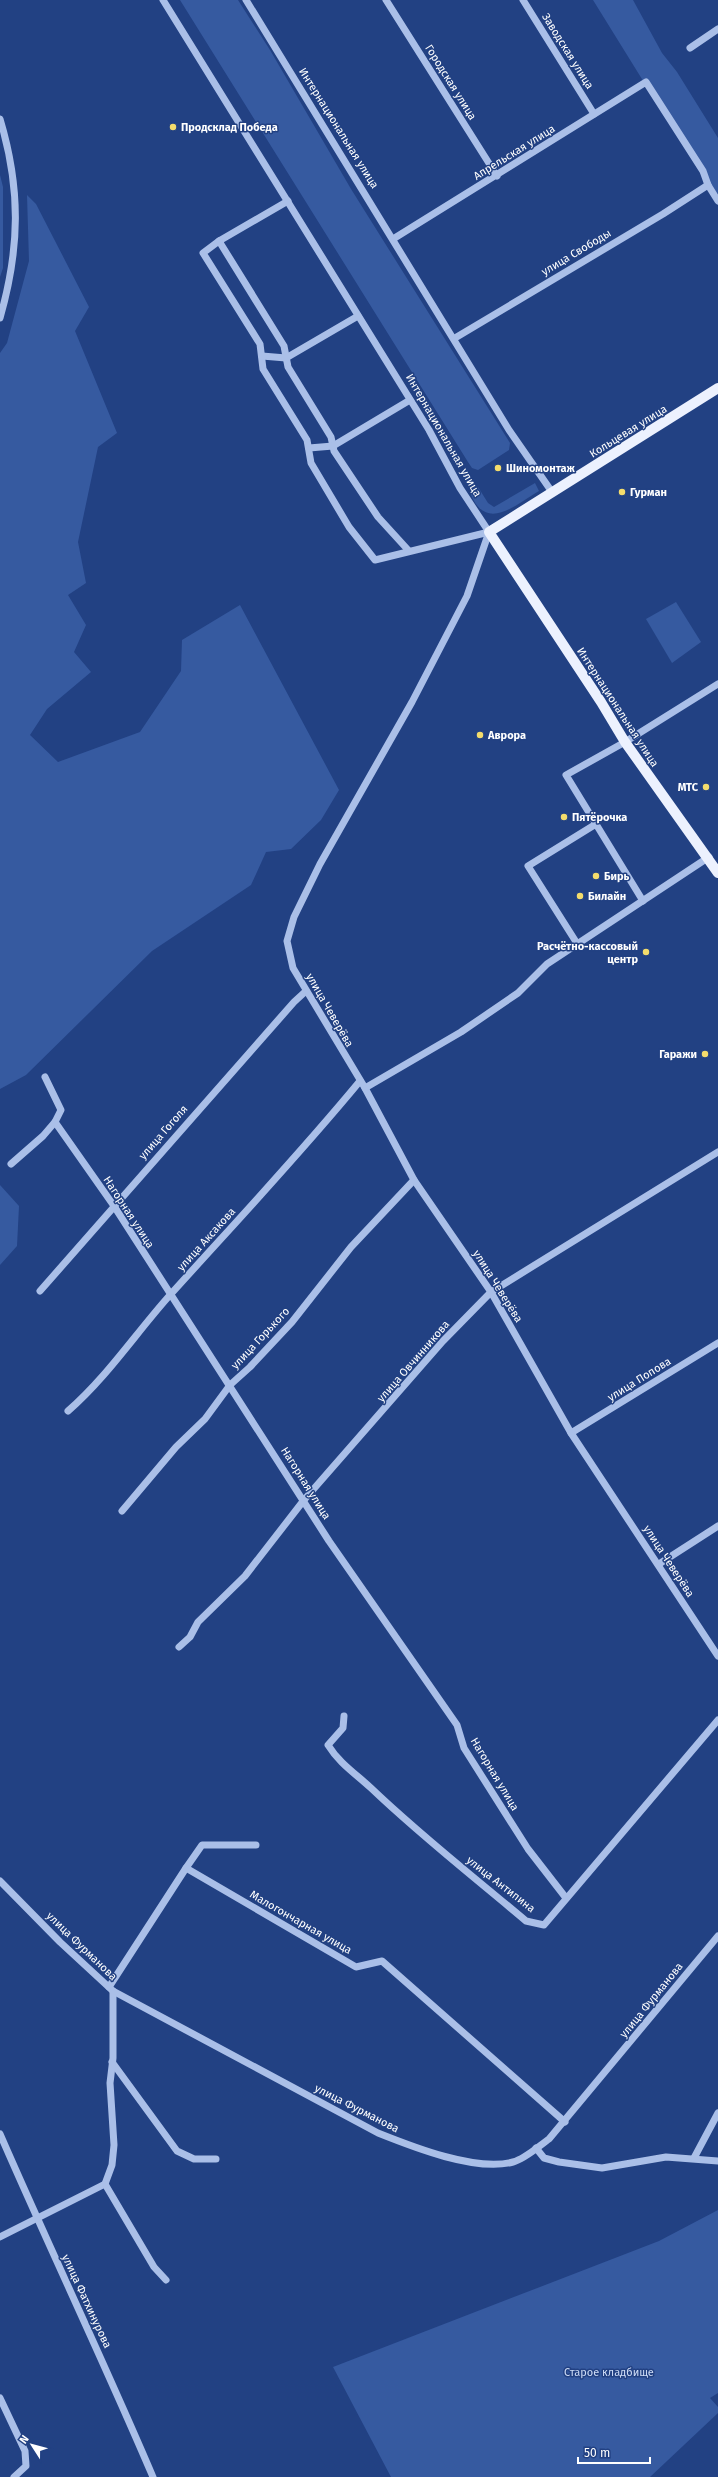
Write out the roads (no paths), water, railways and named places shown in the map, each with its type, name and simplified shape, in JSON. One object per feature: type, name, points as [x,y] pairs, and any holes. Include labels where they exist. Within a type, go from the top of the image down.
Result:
[{"type":"main road","name":"Кольцевая улица","points":[[489,532],[718,388]]},
{"type":"main road","name":"Интернациональная улица","points":[[489,532],[601,702],[625,742],[709,857],[718,873]]},
{"type":"street","name":"Интернациональная улица","points":[[163,0],[410,400],[460,488],[489,532]]},
{"type":"street","name":"Интернациональная улица","points":[[246,0],[455,338],[509,430],[552,492]]},
{"type":"street","name":"Городская улица","points":[[386,0],[497,176]]},
{"type":"street","name":"Заводская улица","points":[[523,0],[594,114]]},
{"type":"street","points":[[690,48],[718,29]]},
{"type":"street","name":"Апрельская улица","points":[[393,239],[497,176],[646,82],[704,171],[708,185]]},
{"type":"street","points":[[0,119],[13,176],[17,234],[8,290],[0,318]]},
{"type":"street","points":[[708,185],[718,201]]},
{"type":"street","name":"улица Свободы","points":[[455,338],[663,214],[708,185]]},
{"type":"street","points":[[288,201],[219,241],[203,253],[260,344],[263,369],[307,440],[311,463],[349,527],[375,560],[489,532]]},
{"type":"street","points":[[219,241],[284,346],[288,367],[331,437],[334,451],[378,517],[409,551]]},
{"type":"street","points":[[262,356],[286,358],[358,316]]},
{"type":"street","points":[[309,448],[333,446],[410,400]]},
{"type":"street","name":"улица Чеверёва","points":[[489,532],[467,596],[412,702],[320,864],[294,917],[287,942],[293,968],[365,1088],[414,1180],[491,1292],[571,1433],[659,1564],[718,1656]]},
{"type":"street","points":[[643,900],[566,775],[625,742],[718,684]]},
{"type":"street","points":[[578,945],[528,866],[596,824]]},
{"type":"street","points":[[365,1088],[474,1023],[518,993],[547,964],[578,945],[709,857]]},
{"type":"street","name":"улица Гоголя","points":[[40,1291],[268,1031],[306,991]]},
{"type":"street","points":[[11,1164],[43,1136],[55,1122],[61,1110],[45,1077]]},
{"type":"street","name":"улица Аксакова","points":[[68,1411],[88,1394],[170,1295],[204,1260],[360,1081]]},
{"type":"street","name":"Нагорная улица","points":[[55,1122],[114,1206],[329,1541],[457,1725],[468,1755],[528,1849],[566,1898]]},
{"type":"street","name":"улица Овчинникова","points":[[179,1647],[190,1637],[198,1622],[245,1576],[304,1500],[443,1341],[491,1292],[718,1152]]},
{"type":"street","name":"улица Горького","points":[[122,1511],[176,1447],[205,1419],[230,1385],[250,1367],[292,1322],[351,1247],[414,1180]]},
{"type":"street","name":"улица Попова","points":[[571,1433],[718,1343]]},
{"type":"street","points":[[659,1564],[718,1526]]},
{"type":"street","name":"улица Антипина","points":[[344,1716],[342,1728],[328,1746],[338,1760],[362,1780],[412,1827],[526,1921],[544,1925],[718,1720]]},
{"type":"street","points":[[0,2237],[37,2220],[51,2210],[105,2184],[112,2165],[114,2145],[110,2099],[112,2062],[111,1989],[186,1868],[202,1845],[256,1845]]},
{"type":"street","name":"Малогончарная улица","points":[[186,1868],[356,1967],[382,1961],[565,2122]]},
{"type":"street","name":"улица Фурманова","points":[[0,1881],[60,1942],[111,1989],[378,2133],[418,2149],[453,2158],[489,2164],[513,2162],[549,2139],[565,2122],[718,1936]]},
{"type":"street","points":[[112,2062],[177,2151],[194,2159],[216,2159]]},
{"type":"street","points":[[694,2158],[718,2113]]},
{"type":"street","name":"улица Фатхинурова","points":[[0,2134],[37,2220],[93,2338],[153,2477]]},
{"type":"street","points":[[536,2148],[544,2158],[559,2162],[602,2168],[666,2157],[718,2161]]},
{"type":"street","points":[[105,2184],[154,2268],[166,2280]]},
{"type":"street","points":[[0,2398],[25,2451],[26,2466],[14,2477]]},
{"type":"place","name":"Продсклад Победа","points":[[173,127]]},
{"type":"place","name":"Шиномонтаж","points":[[498,468]]},
{"type":"place","name":"Гурман","points":[[622,492]]},
{"type":"place","name":"Аврора","points":[[480,735]]},
{"type":"place","name":"МТС","points":[[706,787]]},
{"type":"place","name":"Пятёрочка","points":[[564,817]]},
{"type":"place","name":"Бирь","points":[[596,876]]},
{"type":"place","name":"Билайн","points":[[580,896]]},
{"type":"place","name":"Расчётно-кассовый центр","points":[[646,952]]},
{"type":"place","name":"Гаражи","points":[[705,1054]]},
{"type":"park label","name":"Старое кладбище","points":[[609,2372]]}]
